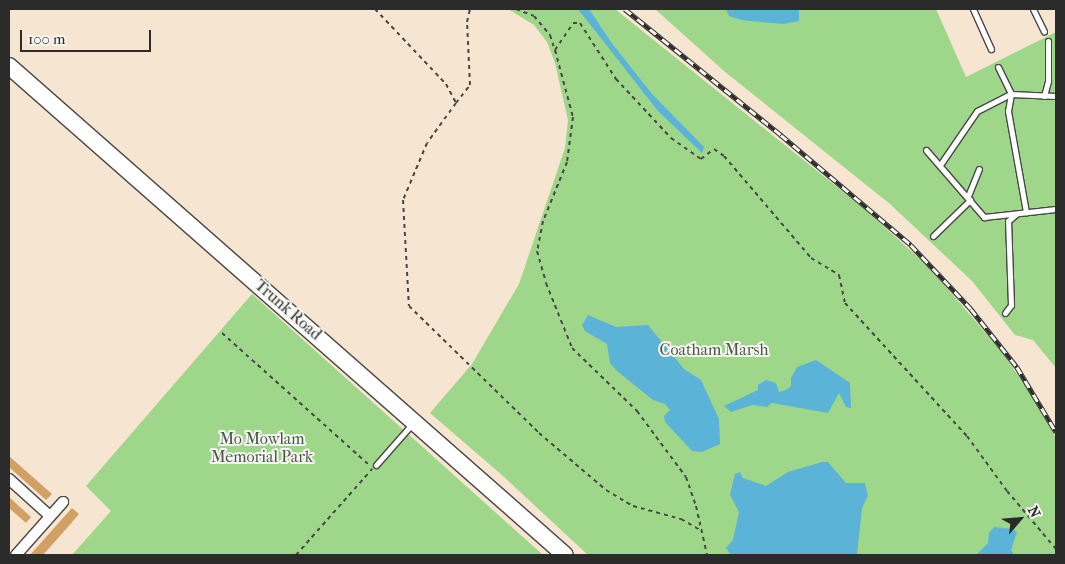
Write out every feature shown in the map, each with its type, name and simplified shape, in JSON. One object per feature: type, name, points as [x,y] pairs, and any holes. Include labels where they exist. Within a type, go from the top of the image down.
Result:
[{"type":"main road","name":"Trunk Road","points":[[9,66],[415,420],[565,555]]},
{"type":"street","points":[[9,480],[50,516]]},
{"type":"street","points":[[16,555],[63,502]]},
{"type":"lane","points":[[973,9],[991,49]]},
{"type":"lane","points":[[1032,9],[1044,32]]},
{"type":"lane","points":[[1044,96],[1049,73],[1048,42]]},
{"type":"lane","points":[[998,67],[1011,94],[1008,111],[1026,212]]},
{"type":"lane","points":[[940,165],[977,111],[1011,94],[1056,96]]},
{"type":"lane","points":[[926,150],[984,217],[1056,209]]},
{"type":"lane","points":[[933,236],[969,199],[980,170]]},
{"type":"lane","points":[[1005,313],[1011,305],[1008,221],[1018,213]]},
{"type":"lane","points":[[374,467],[415,420]]},
{"type":"path","points":[[375,9],[446,84],[456,103]]},
{"type":"path","points":[[470,9],[468,22],[470,85],[427,143],[403,200],[409,306],[539,433],[606,490],[633,506],[680,519],[702,531]]},
{"type":"path","points":[[516,9],[534,16],[550,35],[573,117],[567,162],[543,221],[537,251],[546,283],[572,348],[637,411],[686,477],[707,555]]},
{"type":"path","points":[[555,50],[573,23],[580,23],[616,79],[671,138],[701,159],[714,149],[724,156],[811,258],[839,275],[845,302],[967,436],[1007,491],[1056,549]]},
{"type":"path","points":[[222,333],[374,467],[296,555]]},
{"type":"green space","name":"Coatham Marsh","points":[[508,9],[615,9],[862,207],[929,267],[1001,351],[1029,391],[1056,438],[1056,555],[588,555],[503,476],[430,413],[472,364],[519,284],[565,148],[568,120],[555,63],[547,42],[534,25]]},
{"type":"green space","points":[[655,9],[936,9],[966,77],[1056,32],[1056,368],[1033,340],[1015,335],[972,281],[890,204],[724,71]]},
{"type":"green space","name":"Mo Mowlam Memorial Park","points":[[252,294],[543,555],[72,555],[111,511],[86,486]]},
{"type":"water","points":[[578,9],[589,9],[611,42],[652,94],[704,147],[702,153],[658,111]]},
{"type":"water","points":[[726,9],[799,9],[799,21],[783,24],[741,20],[729,16]]},
{"type":"water","points":[[588,315],[616,327],[648,325],[684,369],[701,380],[719,419],[720,444],[702,452],[692,451],[665,422],[664,416],[670,410],[665,404],[653,400],[617,371],[610,363],[607,344],[585,331],[582,325]]},
{"type":"water","points":[[816,360],[850,383],[851,408],[846,407],[839,393],[828,413],[772,403],[767,407],[752,405],[731,412],[724,406],[758,390],[758,385],[766,380],[776,383],[779,392],[786,390],[791,386],[791,378],[797,367]]},
{"type":"water","points":[[828,462],[846,483],[865,483],[868,496],[862,508],[857,555],[731,555],[726,548],[733,540],[739,512],[730,495],[735,474],[740,472],[743,478],[766,486],[788,472]]},
{"type":"water","points":[[994,527],[1013,529],[1017,532],[1011,550],[1014,555],[976,555],[988,543],[989,533]]},
{"type":"building","points":[[9,456],[52,494],[46,500],[9,467]]},
{"type":"building","points":[[9,497],[31,517],[26,523],[9,508]]},
{"type":"building","points":[[72,508],[79,514],[43,555],[30,555]]},
{"type":"railway","points":[[625,9],[781,135],[911,245],[971,309],[1017,367],[1056,432]]}]
